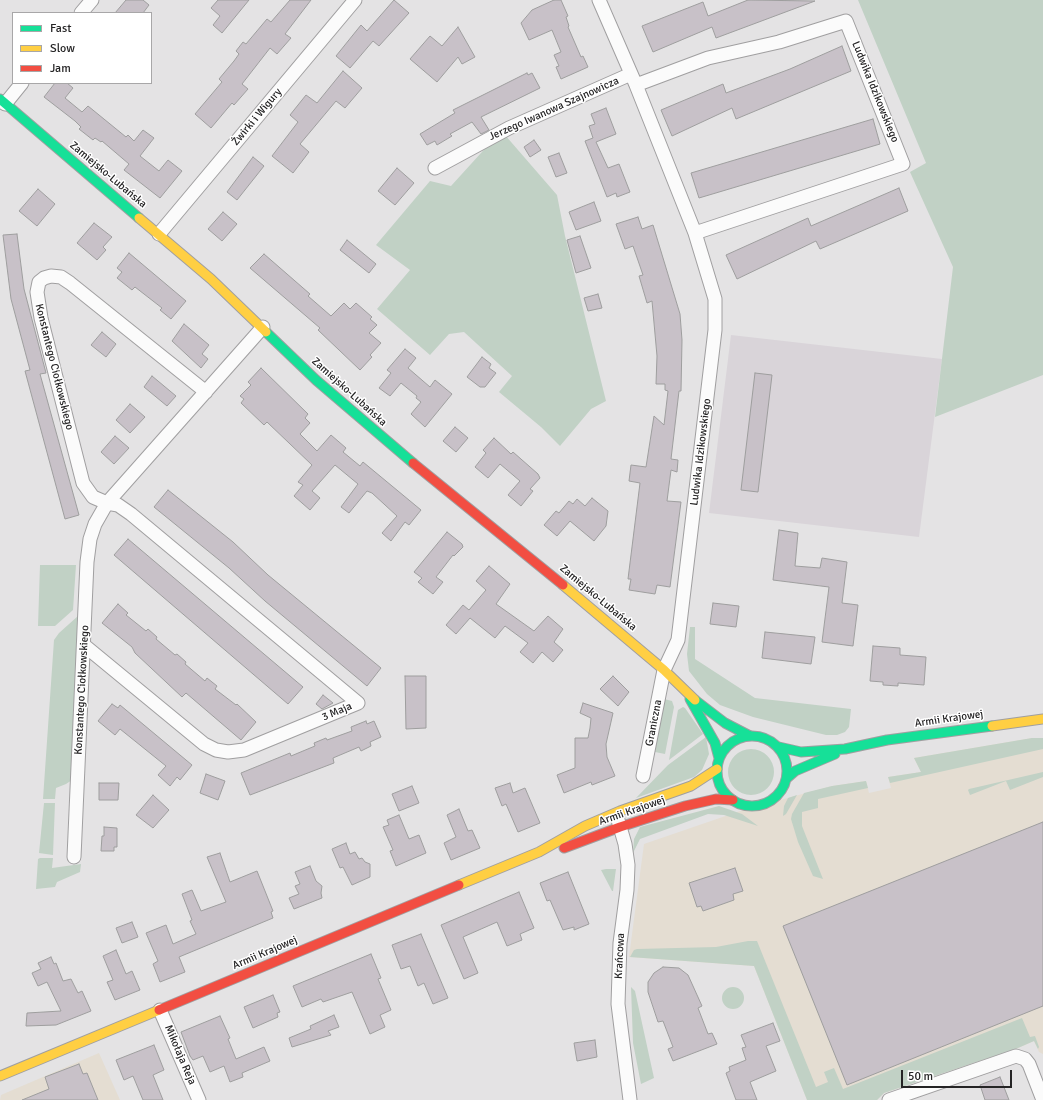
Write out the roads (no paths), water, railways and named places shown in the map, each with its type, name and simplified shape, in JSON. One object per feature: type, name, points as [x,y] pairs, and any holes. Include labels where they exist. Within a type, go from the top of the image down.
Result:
[{"type":"main road","name":"Zamiejsko-Lubańska","points":[[3,102],[159,234],[262,327],[316,380],[381,436],[510,540],[664,670],[688,694],[725,723],[750,736]]},
{"type":"main road","name":"Zamiejsko-Lubańska","points":[[688,694],[715,744],[719,758]]},
{"type":"main road","name":"Armii Krajowej","points":[[779,747],[800,752],[845,749],[887,740],[1043,718]]},
{"type":"main road","points":[[750,736],[762,737],[779,747],[787,764],[787,778],[780,792],[772,799],[763,804],[752,806],[742,805],[733,800],[723,791],[718,779],[717,769],[719,758],[724,748],[733,741],[750,736]]},
{"type":"main road","name":"Armii Krajowej","points":[[787,778],[795,771],[845,749]]},
{"type":"main road","name":"Armii Krajowej","points":[[0,1076],[539,852],[564,836],[615,813],[691,786],[717,769]]},
{"type":"main road","name":"Armii Krajowej","points":[[539,852],[563,849],[620,827],[708,801],[716,799],[733,800]]},
{"type":"street","points":[[82,12],[92,0]]},
{"type":"street","name":"Żwirki i Wigury","points":[[159,234],[355,0]]},
{"type":"street","name":"Ludwika Idzikowskiego","points":[[600,0],[634,80],[695,233],[715,299],[715,330],[678,640],[664,670]]},
{"type":"street","name":"Ludwika Idzikowskiego","points":[[634,80],[708,58],[779,42],[846,21],[903,164],[695,233]]},
{"type":"street","name":"Jerzego Iwanowa Szajnowicza","points":[[436,168],[509,128],[634,80]]},
{"type":"street","points":[[3,102],[21,84]]},
{"type":"street","name":"Konstantego Ciołkowskiego","points":[[107,503],[93,497],[84,483],[41,318],[37,292],[39,282],[44,278],[51,276],[61,277],[206,392]]},
{"type":"street","name":"Konstantego Ciołkowskiego","points":[[74,857],[85,646],[87,562],[90,538],[107,503],[262,327]]},
{"type":"street","name":"3 Maja","points":[[85,646],[204,744],[216,750],[228,752],[244,750],[358,703],[130,514],[118,505],[107,503]]},
{"type":"street","name":"Graniczna","points":[[643,776],[664,670]]},
{"type":"street","name":"Krańcowa","points":[[615,813],[625,844],[628,865],[627,890],[620,943],[618,1004],[630,1100]]},
{"type":"street","name":"Mikołaja Reja","points":[[160,1010],[199,1100]]},
{"type":"street","points":[[889,1100],[893,1097],[1016,1056],[1024,1059],[1029,1064],[1042,1100]]}]
